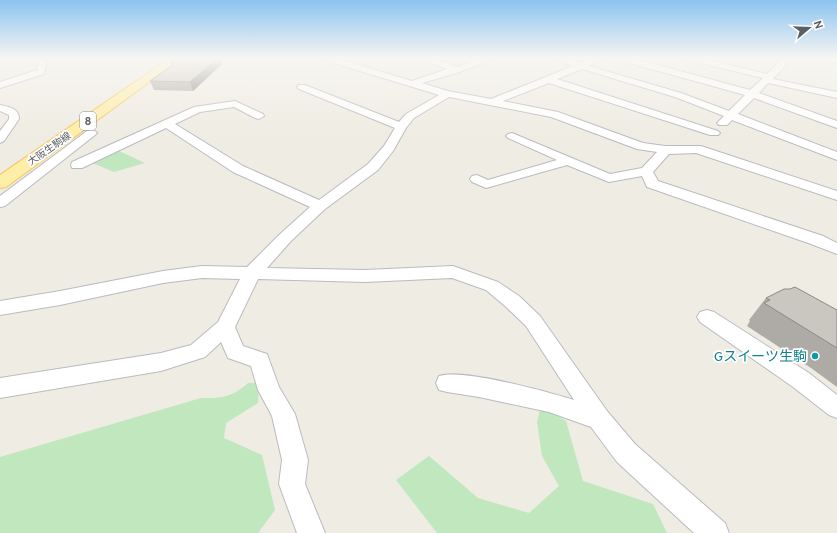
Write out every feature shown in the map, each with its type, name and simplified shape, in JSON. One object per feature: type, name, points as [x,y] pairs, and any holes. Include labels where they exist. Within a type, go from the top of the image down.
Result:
[{"type":"main road","name":"大阪生駒線","points":[[0,170],[128,83]]},
{"type":"main road","name":"大阪生駒線","points":[[0,183],[142,83]]},
{"type":"street","points":[[408,83],[447,94],[554,114],[641,146],[665,150],[697,148],[837,196]]},
{"type":"street","points":[[491,103],[538,83]]},
{"type":"street","points":[[559,83],[714,133]]},
{"type":"street","points":[[638,83],[730,115],[837,156]]},
{"type":"street","points":[[713,83],[753,94],[837,125]]},
{"type":"street","points":[[697,148],[764,83]]},
{"type":"street","points":[[786,83],[837,95]]},
{"type":"street","points":[[302,87],[401,127]]},
{"type":"street","points":[[0,388],[161,362],[198,351],[224,327],[252,274],[285,238],[320,206],[373,167],[389,148],[401,127],[410,116],[447,94]]},
{"type":"street","points":[[77,165],[198,109],[235,104],[259,116]]},
{"type":"street","points":[[0,108],[11,111],[14,115],[14,119],[0,139]]},
{"type":"street","points":[[166,123],[238,169],[320,206]]},
{"type":"street","points":[[0,203],[91,133]]},
{"type":"street","points":[[512,136],[566,161],[609,178],[646,170],[656,162],[665,150]]},
{"type":"street","points":[[477,179],[486,184],[566,161]]},
{"type":"street","points":[[646,170],[652,184],[817,240],[837,249]]},
{"type":"street","points":[[0,308],[60,298],[163,277],[202,272],[365,276],[453,272],[492,286],[512,301],[533,322],[600,419],[626,453],[715,533]]},
{"type":"street","points":[[707,317],[801,380],[837,408]]},
{"type":"street","points":[[224,327],[235,352],[260,360],[269,390],[283,414],[295,460],[292,484],[311,533]]},
{"type":"street","points":[[447,383],[479,387],[549,402],[600,419]]},
{"type":"green space","points":[[115,149],[145,163],[114,172],[90,162]]},
{"type":"green space","points":[[248,383],[256,383],[259,387],[258,403],[226,423],[224,438],[262,455],[275,510],[258,533],[0,533],[0,457],[201,398],[226,396],[236,392]]},
{"type":"green space","points":[[541,406],[566,421],[583,481],[653,504],[667,533],[437,533],[396,480],[429,456],[478,498],[529,513],[559,486],[542,456],[537,422]]},
{"type":"building","points":[[795,287],[837,310],[837,348],[764,303],[770,300],[766,298],[784,289]]},
{"type":"place","name":"Gスイーツ生駒","points":[[815,356]]}]
